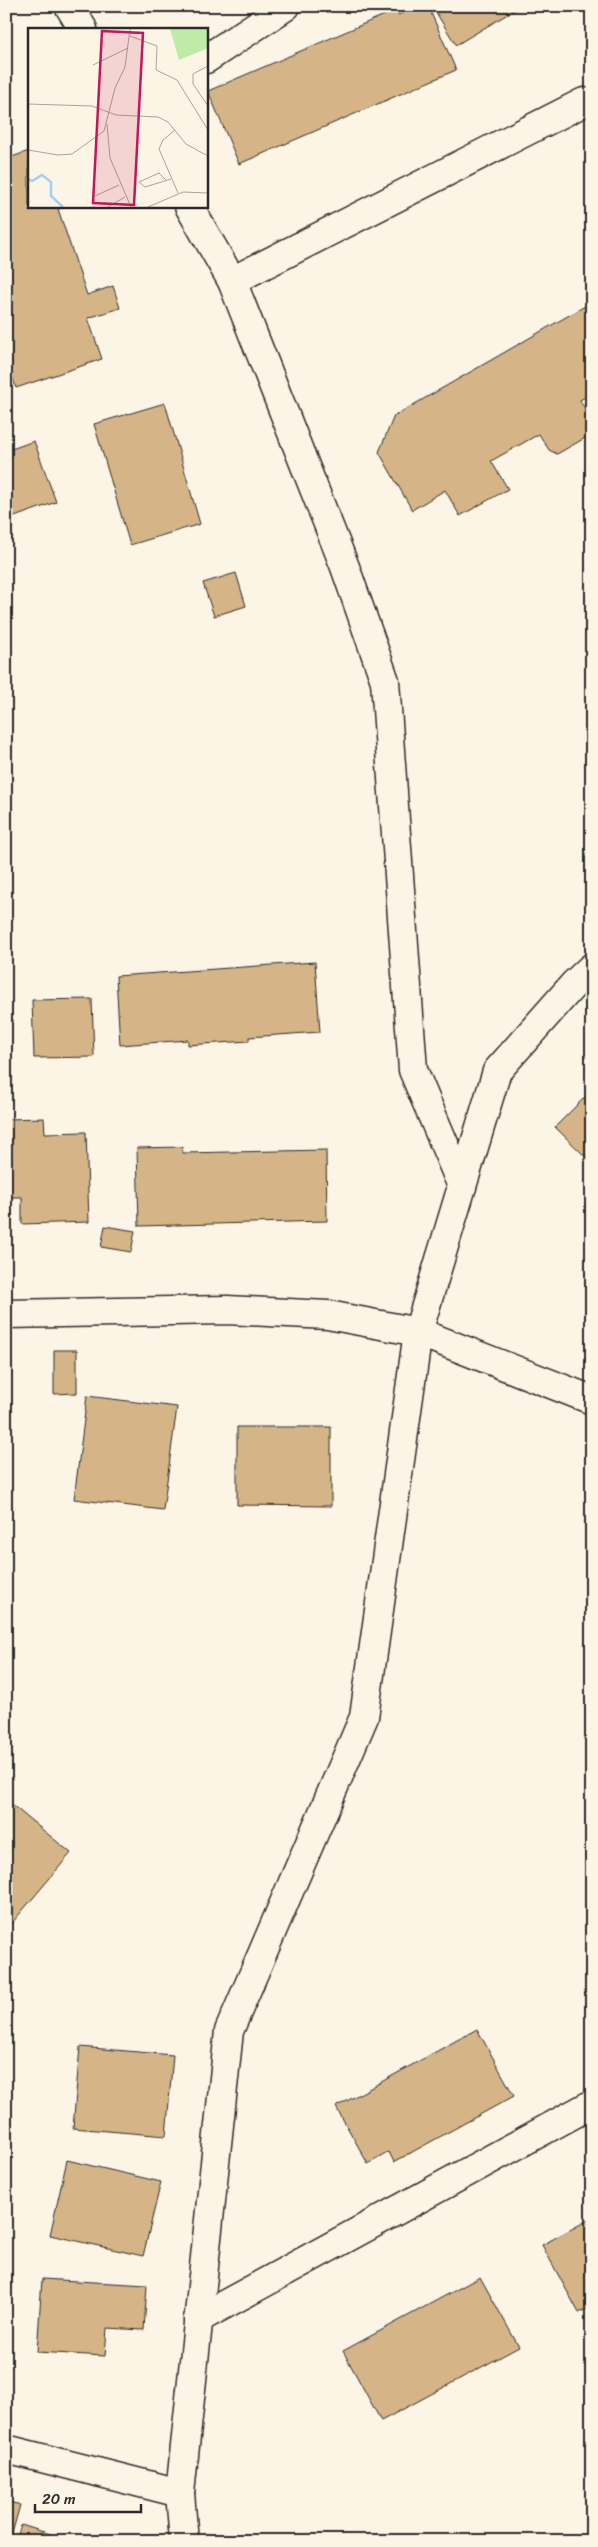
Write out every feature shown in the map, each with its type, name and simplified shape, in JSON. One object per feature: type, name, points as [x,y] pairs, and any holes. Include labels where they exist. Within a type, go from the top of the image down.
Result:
[{"type":"street","points":[[69,6],[82,28]]},
{"type":"street","points":[[208,58],[286,6]]},
{"type":"street","points":[[232,281],[584,102]]},
{"type":"street","points":[[190,208],[232,281],[345,567],[385,681],[413,1070],[462,1186]]},
{"type":"street","points":[[184,2541],[180,2493],[229,2031],[364,1717],[418,1332],[497,1071],[574,984],[592,968]]},
{"type":"street","points":[[6,1314],[236,1310],[328,1315],[418,1332],[592,1400]]},
{"type":"street","points":[[198,2318],[592,2104]]},
{"type":"street","points":[[6,2449],[180,2493]]},
{"type":"building","points":[[418,6],[428,6],[456,70],[239,164],[208,91],[396,10],[398,15]]},
{"type":"building","points":[[432,6],[521,6],[456,45]]},
{"type":"building","points":[[28,151],[28,208],[61,208],[58,209],[87,295],[113,286],[120,308],[88,318],[102,359],[16,388],[6,359],[6,159]]},
{"type":"building","points":[[592,302],[592,393],[580,400],[592,421],[592,434],[557,454],[549,450],[539,434],[491,461],[508,489],[460,516],[445,490],[412,510],[379,452],[394,416]]},
{"type":"building","points":[[165,403],[200,524],[130,545],[94,424]]},
{"type":"building","points":[[34,441],[56,502],[6,520],[6,451]]},
{"type":"building","points":[[236,573],[246,606],[214,616],[203,583]]},
{"type":"building","points":[[315,962],[320,1032],[249,1037],[249,1041],[188,1045],[188,1040],[120,1045],[116,976]]},
{"type":"building","points":[[92,999],[94,1057],[34,1058],[32,1000]]},
{"type":"building","points":[[592,1090],[592,1163],[555,1127]]},
{"type":"building","points":[[44,1118],[45,1133],[86,1132],[89,1222],[22,1224],[22,1197],[6,1197],[6,1119]]},
{"type":"building","points":[[182,1147],[183,1153],[326,1150],[327,1221],[139,1226],[137,1148]]},
{"type":"building","points":[[105,1226],[135,1231],[131,1252],[101,1247]]},
{"type":"building","points":[[54,1350],[77,1350],[77,1393],[54,1394]]},
{"type":"building","points":[[87,1396],[177,1407],[163,1510],[74,1499]]},
{"type":"building","points":[[237,1427],[331,1427],[331,1506],[237,1505]]},
{"type":"building","points":[[6,1800],[71,1853],[6,1930]]},
{"type":"building","points":[[477,2029],[514,2096],[394,2162],[389,2152],[368,2164],[336,2107]]},
{"type":"building","points":[[80,2047],[173,2055],[166,2136],[73,2128]]},
{"type":"building","points":[[67,2160],[161,2182],[143,2256],[50,2235]]},
{"type":"building","points":[[592,2218],[592,2306],[579,2313],[542,2245]]},
{"type":"building","points":[[480,2277],[519,2347],[381,2421],[343,2351]]},
{"type":"building","points":[[42,2279],[147,2285],[144,2330],[107,2328],[105,2356],[37,2352]]},
{"type":"building","points":[[6,2501],[20,2505],[10,2541],[6,2541]]},
{"type":"building","points":[[21,2525],[73,2541],[16,2541]]}]
